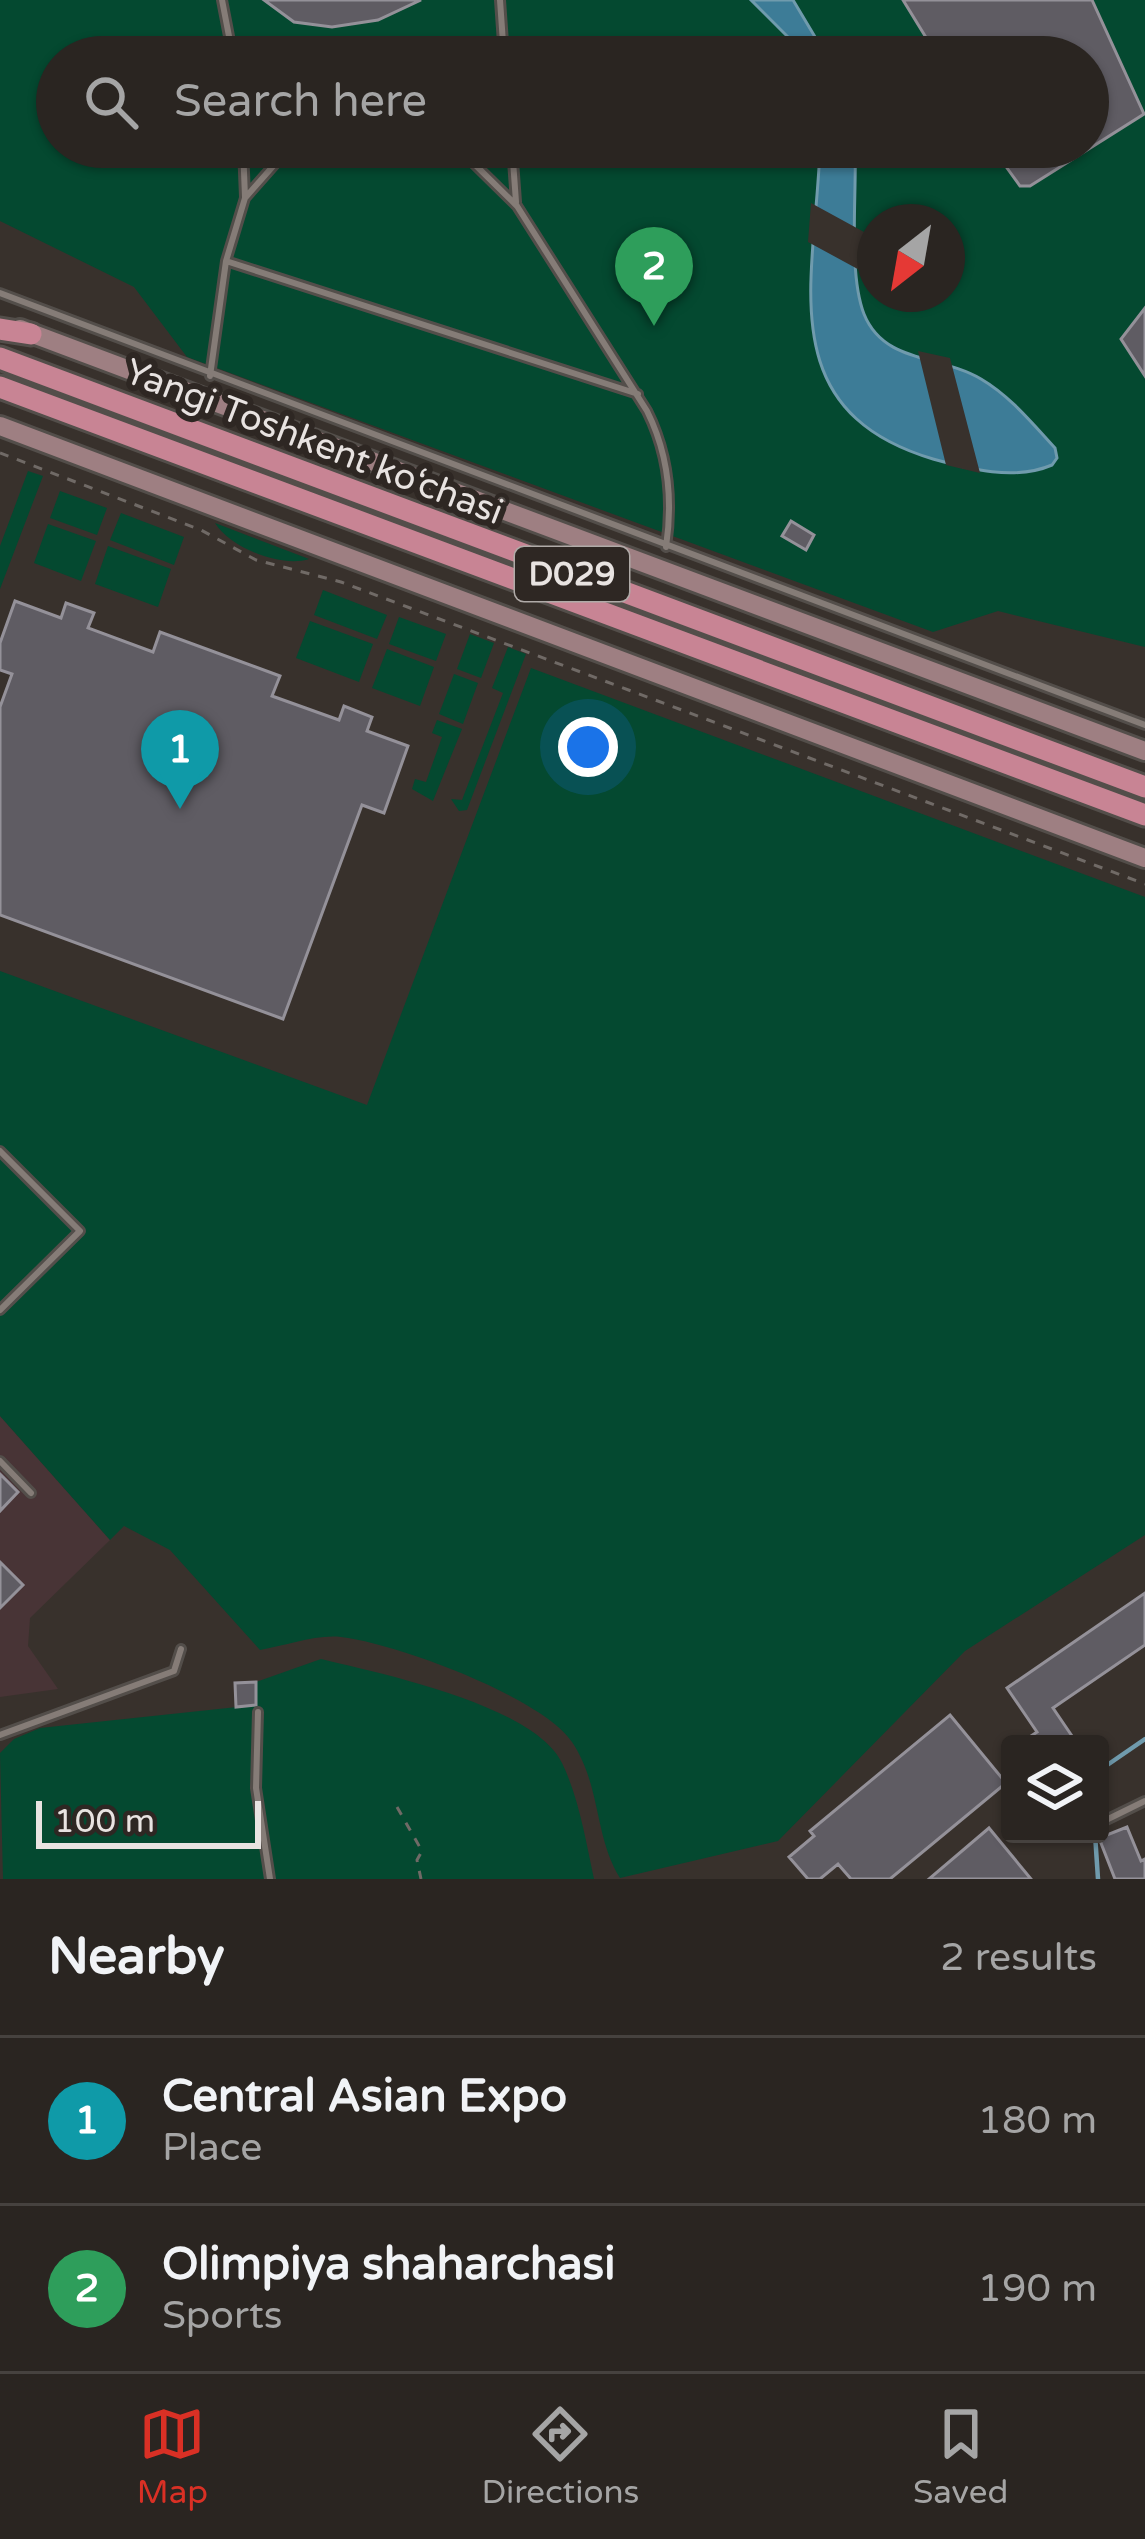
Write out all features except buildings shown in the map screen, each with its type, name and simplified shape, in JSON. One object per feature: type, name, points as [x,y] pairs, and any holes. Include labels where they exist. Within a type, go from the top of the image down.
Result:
[{"type":"highway","points":[[0,325],[32,334]]},
{"type":"highway","name":"Yangi Toshkent ko‘chasi","points":[[0,358],[1145,787]]},
{"type":"highway","name":"Yangi Toshkent ko‘chasi","points":[[2,389],[1145,815]]},
{"type":"main road","points":[[32,334],[1145,752]]},
{"type":"main road","points":[[0,426],[1145,858]]},
{"type":"lane","points":[[222,0],[229,36]]},
{"type":"lane","points":[[500,0],[503,36]]},
{"type":"lane","points":[[209,376],[226,260],[244,198],[243,168]]},
{"type":"lane","points":[[244,198],[271,168]]},
{"type":"lane","points":[[478,168],[517,206],[638,394],[665,460],[670,498],[666,548]]},
{"type":"lane","points":[[514,168],[517,206]]},
{"type":"lane","points":[[226,260],[638,394]]},
{"type":"lane","points":[[0,292],[209,376],[1145,725]]},
{"type":"lane","points":[[0,1150],[80,1231],[0,1310]]},
{"type":"lane","points":[[0,1461],[31,1492]]},
{"type":"lane","points":[[0,1735],[174,1671],[181,1649]]},
{"type":"lane","points":[[258,1712],[256,1788],[270,1879]]},
{"type":"lane","points":[[1109,1819],[1145,1801]]},
{"type":"path","points":[[0,453],[201,530],[256,560],[340,582],[1145,884]]},
{"type":"path","points":[[397,1807],[422,1851],[417,1860],[421,1879]]},
{"type":"shaded area","points":[[0,1416],[110,1540],[30,1618],[28,1646],[58,1689],[0,1697]]},
{"type":"green space","points":[[0,0],[1145,0],[1145,647],[998,611],[933,632],[187,357],[134,287],[0,221]]},
{"type":"green space","points":[[28,471],[43,476],[0,589],[0,546]]},
{"type":"green space","points":[[60,491],[107,508],[97,535],[50,518]]},
{"type":"green space","points":[[121,513],[184,537],[174,565],[110,540]]},
{"type":"green space","points":[[215,523],[309,559],[285,561],[258,554],[232,540]]},
{"type":"green space","points":[[48,524],[96,541],[81,581],[34,563]]},
{"type":"green space","points":[[108,546],[171,569],[158,607],[95,584]]},
{"type":"green space","points":[[323,590],[387,615],[377,639],[314,615]]},
{"type":"green space","points":[[399,617],[446,634],[436,661],[389,644]]},
{"type":"green space","points":[[310,621],[373,644],[359,682],[296,658]]},
{"type":"green space","points":[[470,634],[494,643],[481,678],[457,669]]},
{"type":"green space","points":[[508,647],[526,654],[467,810],[459,811],[451,799],[462,800],[503,693],[492,688]]},
{"type":"green space","points":[[387,649],[434,667],[420,706],[372,688]]},
{"type":"green space","points":[[531,668],[1145,897],[1145,1535],[965,1651],[778,1841],[620,1878],[581,1758],[556,1725],[466,1675],[365,1641],[322,1637],[260,1650],[170,1550],[124,1526],[110,1540],[0,1416],[0,971],[367,1105]]},
{"type":"green space","points":[[454,674],[478,683],[463,724],[439,714]]},
{"type":"green space","points":[[437,720],[462,729],[433,801],[412,789],[415,779],[426,782],[442,737],[432,733]]},
{"type":"green space","points":[[321,1659],[453,1694],[521,1724],[546,1742],[562,1763],[573,1791],[594,1879],[3,1879],[0,1753],[14,1739],[40,1728],[256,1705],[256,1682]]},
{"type":"water","points":[[751,0],[793,0],[814,36],[787,36]]},
{"type":"water","points":[[819,168],[855,168],[857,312],[863,312],[873,330],[899,350],[965,371],[992,386],[1055,448],[1057,458],[1038,470],[977,470],[933,459],[881,437],[846,408],[824,373],[814,333],[811,289]]},
{"type":"pier","points":[[811,203],[857,228],[857,269],[808,242]]},
{"type":"pier","points":[[918,351],[950,358],[980,473],[946,465]]},
{"type":"waterway","points":[[1109,1764],[1145,1739]]},
{"type":"waterway","points":[[1096,1843],[1098,1879]]},
{"type":"place","name":"Olimpiya shaharchasi","points":[[654,326]]},
{"type":"place","name":"Central Asian Expo","points":[[180,809]]}]
